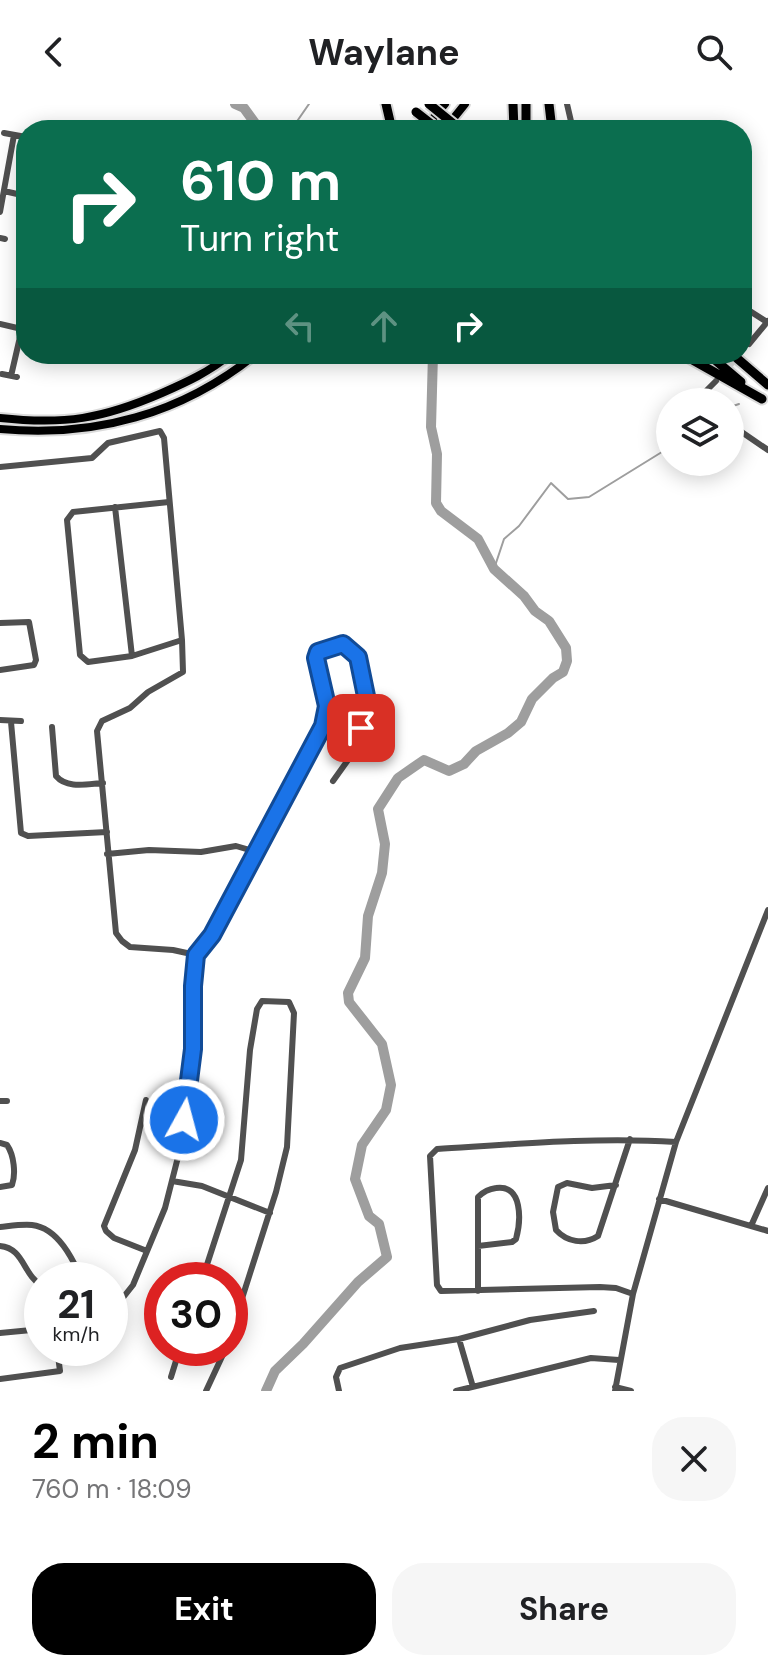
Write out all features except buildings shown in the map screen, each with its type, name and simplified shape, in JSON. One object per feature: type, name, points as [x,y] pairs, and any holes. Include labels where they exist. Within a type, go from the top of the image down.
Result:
[{"type":"highway","points":[[407,104],[428,120]]},
{"type":"highway","points":[[429,104],[449,120]]},
{"type":"highway","points":[[699,364],[765,402]]},
{"type":"highway","points":[[720,364],[765,402]]},
{"type":"highway","points":[[744,364],[768,385]]},
{"type":"main road","points":[[431,120],[445,104]]},
{"type":"main road","points":[[451,120],[465,104]]},
{"type":"main road","points":[[0,418],[59,420],[111,413],[194,379],[216,364]]},
{"type":"main road","points":[[0,429],[50,432],[84,430],[135,417],[167,406],[229,375],[243,364]]},
{"type":"street","points":[[0,212],[14,135],[4,133]]},
{"type":"street","points":[[752,341],[768,322]]},
{"type":"street","points":[[2,374],[14,377],[17,364]]},
{"type":"street","points":[[709,388],[716,381]]},
{"type":"street","points":[[0,467],[92,458],[108,443],[160,431],[164,438],[183,672],[148,692],[122,713],[99,724],[97,731],[116,933],[130,947],[196,955]]},
{"type":"street","points":[[744,434],[768,450]]},
{"type":"street","points":[[169,502],[73,512],[67,520],[78,641],[80,655],[88,662],[132,656],[182,640]]},
{"type":"street","points":[[115,507],[132,656]]},
{"type":"street","points":[[0,623],[29,622],[36,660],[34,665],[0,670]]},
{"type":"street","points":[[128,1291],[165,1208],[178,1157],[193,1049],[196,955],[212,935],[323,726],[327,706],[316,658],[318,652],[343,644],[358,657],[367,708],[353,753],[333,781]]},
{"type":"street","points":[[0,720],[21,721]]},
{"type":"street","points":[[11,722],[21,833],[28,836],[107,832]]},
{"type":"street","points":[[52,727],[59,781],[66,785],[103,783]]},
{"type":"street","points":[[107,854],[149,850],[201,852],[236,846],[256,852]]},
{"type":"street","points":[[631,1391],[615,1389],[619,1360],[659,1199],[676,1142],[768,910]]},
{"type":"street","points":[[208,1262],[241,1160],[250,1050],[257,1009],[262,1001],[289,1002],[294,1013],[288,1134],[270,1213],[248,1281]]},
{"type":"street","points":[[146,1100],[135,1150],[104,1226],[114,1238],[147,1251]]},
{"type":"street","points":[[633,1294],[600,1287],[441,1291],[437,1285],[429,1163],[433,1151],[437,1149],[630,1139],[676,1142]]},
{"type":"street","points":[[616,1185],[592,1188],[567,1183],[558,1187],[553,1212],[556,1230],[571,1241],[592,1240],[598,1236],[616,1185],[630,1139]]},
{"type":"street","points":[[0,1143],[11,1150],[14,1180],[12,1185],[0,1187]]},
{"type":"street","points":[[172,1181],[202,1186],[270,1213]]},
{"type":"street","points":[[478,1246],[516,1239],[518,1203],[517,1196],[511,1190],[498,1187],[478,1197],[478,1246],[478,1291]]},
{"type":"street","points":[[751,1226],[768,1188]]},
{"type":"street","points":[[659,1199],[768,1231]]},
{"type":"street","points":[[0,1227],[30,1225],[42,1228],[57,1240],[73,1262]]},
{"type":"street","points":[[0,1246],[11,1247],[24,1265]]},
{"type":"street","points":[[339,1391],[337,1371],[344,1366],[400,1348],[459,1339],[521,1322],[594,1311]]},
{"type":"street","points":[[0,1333],[24,1331]]},
{"type":"street","points":[[459,1339],[473,1387]]},
{"type":"street","points":[[456,1391],[591,1358],[619,1360]]},
{"type":"street","points":[[0,1379],[60,1371],[59,1366]]},
{"type":"street","points":[[171,1377],[174,1366]]},
{"type":"street","points":[[206,1391],[218,1366]]},
{"type":"waterway","points":[[235,104],[244,108],[253,120]]},
{"type":"waterway","points":[[298,120],[309,104]]},
{"type":"waterway","points":[[266,1391],[275,1371],[358,1282],[387,1257],[379,1224],[369,1216],[355,1179],[362,1145],[386,1110],[391,1085],[382,1044],[349,1002],[348,993],[365,958],[368,916],[382,873],[385,844],[378,809],[398,778],[424,760],[449,771],[508,733],[521,722],[532,699],[563,672],[567,661],[566,648],[549,621],[494,569],[478,539],[441,511],[436,503],[437,454],[431,427],[433,364]]},
{"type":"waterway","points":[[494,569],[504,539],[519,526],[551,483],[568,499],[589,497],[656,456]]},
{"type":"tunnel","points":[[724,372],[731,364]]},
{"type":"route","points":[[184,1120],[193,1049],[196,955],[212,935],[323,726],[327,706],[316,658],[318,652],[343,644],[358,657],[367,701],[361,728]]}]
